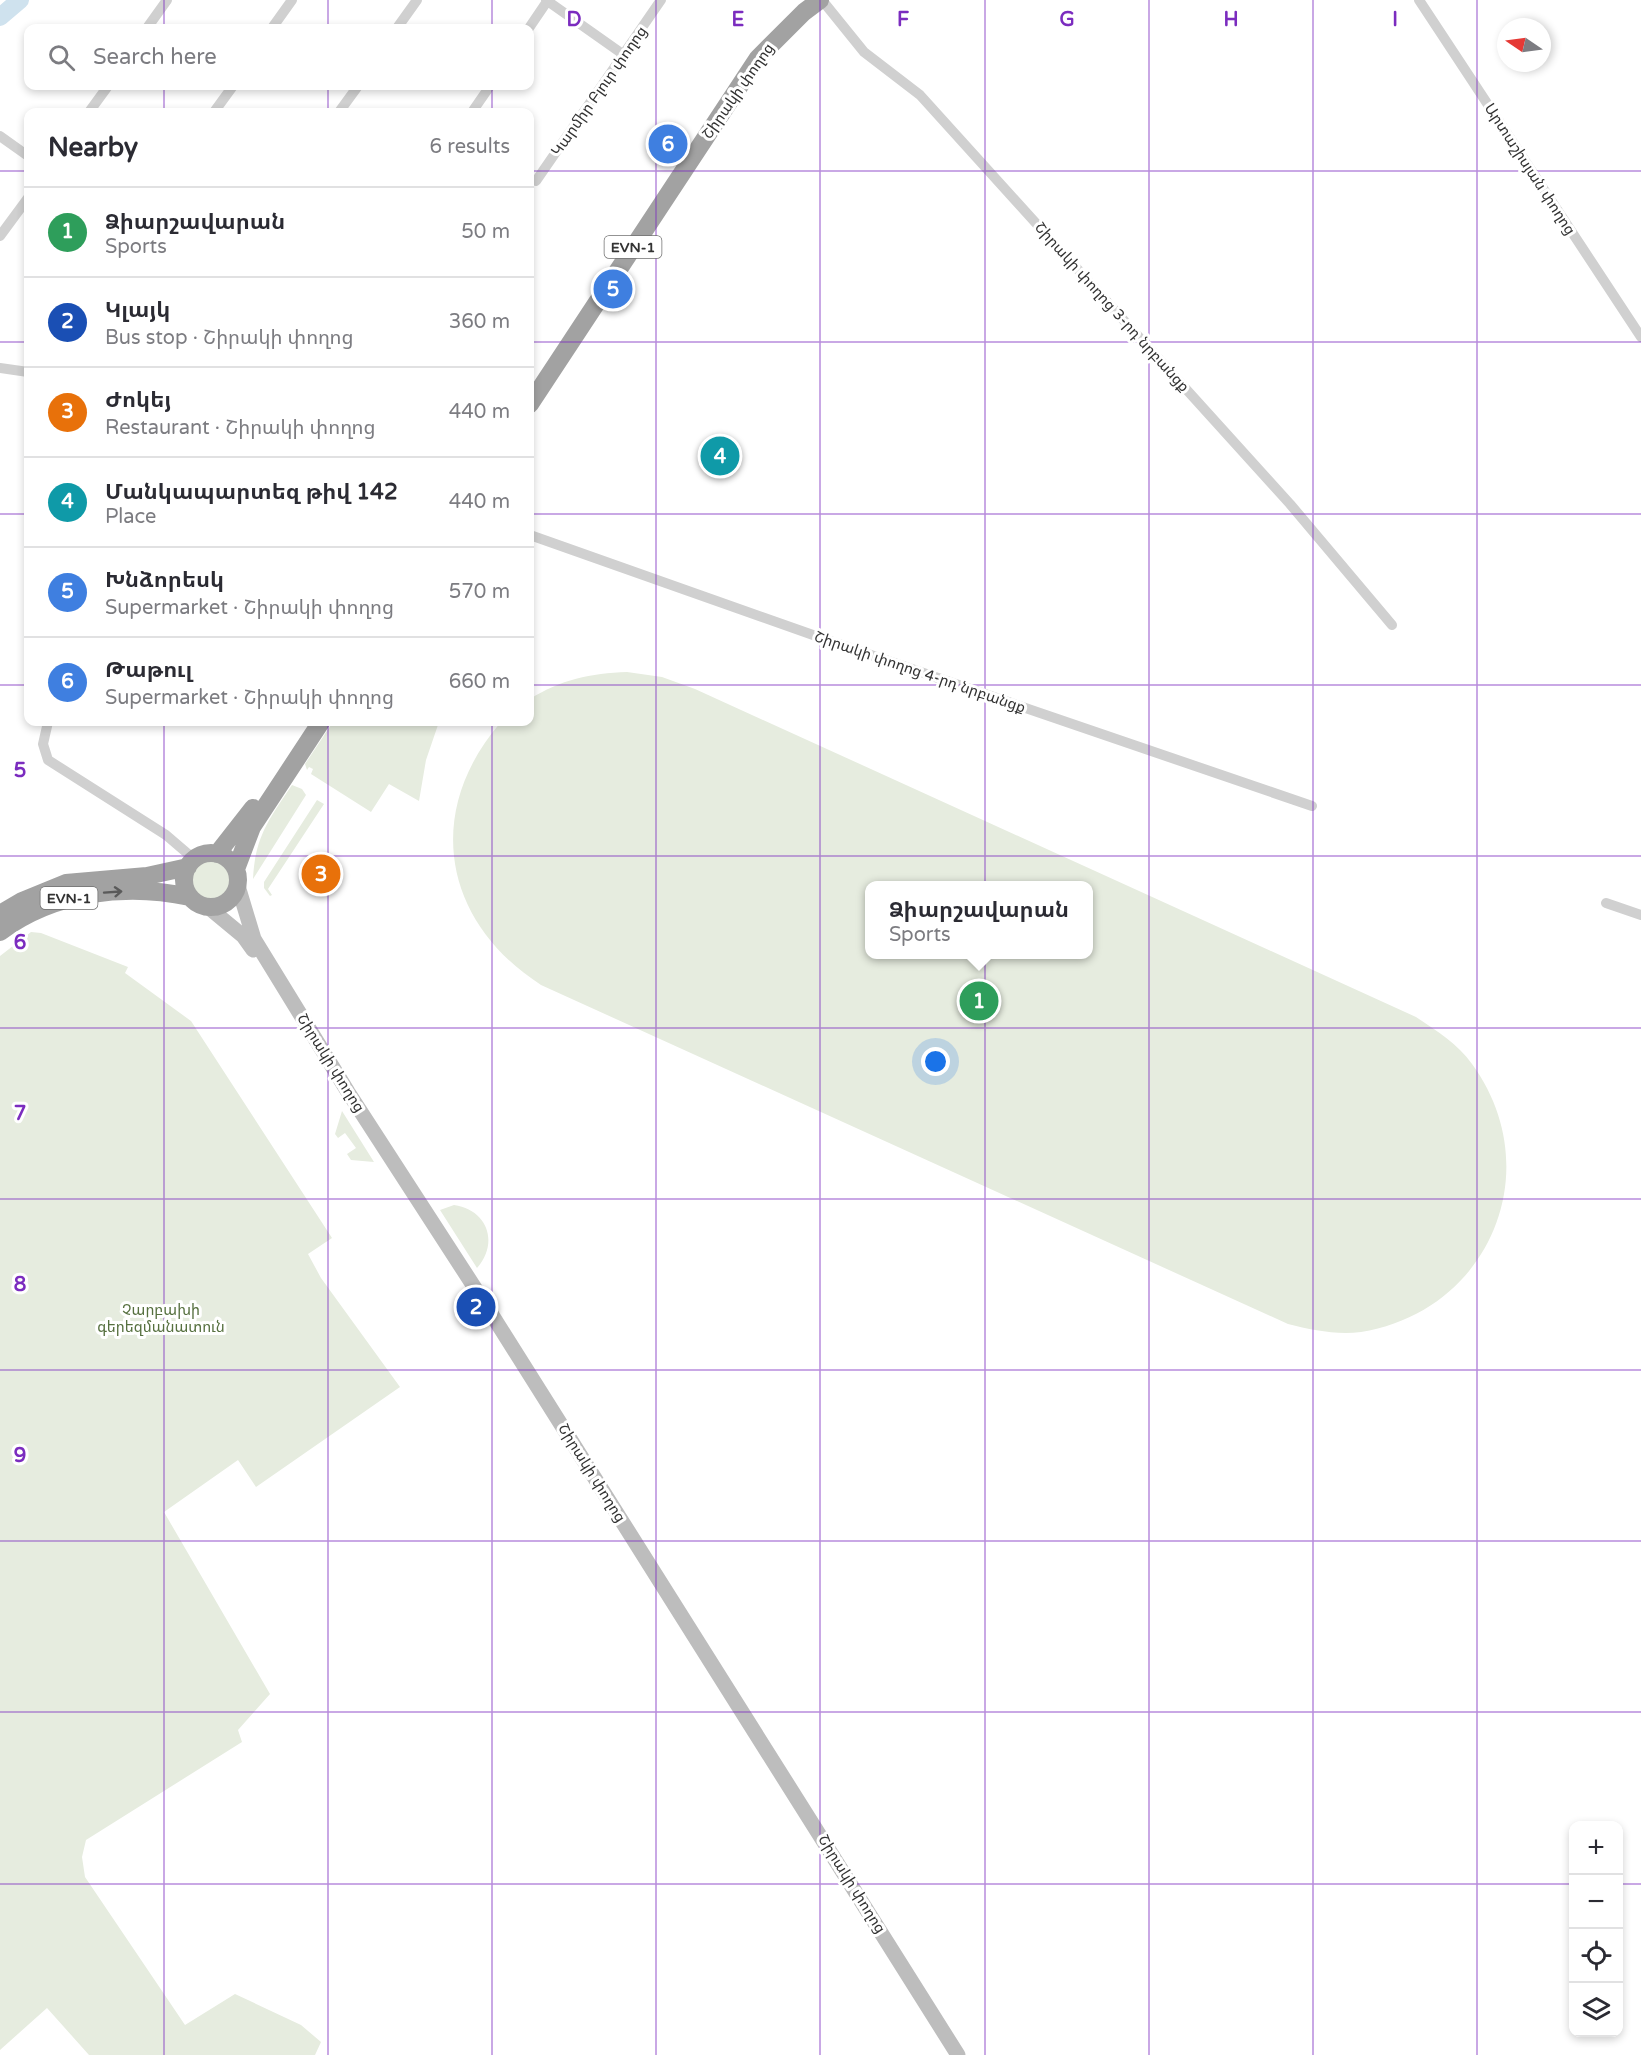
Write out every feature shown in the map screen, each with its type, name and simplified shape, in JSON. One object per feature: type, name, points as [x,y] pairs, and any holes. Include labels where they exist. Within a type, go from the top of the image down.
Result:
[{"type":"highway","name":"Շիրակի փողոց","points":[[534,379],[737,69],[768,33],[804,0]]},
{"type":"highway","name":"Շիրակի փողոց","points":[[534,398],[758,58],[790,25],[821,0]]},
{"type":"highway","points":[[237,878],[226,857],[217,854],[244,822],[306,726]]},
{"type":"highway","points":[[208,907],[222,905],[229,901],[252,827],[318,726]]},
{"type":"highway","name":"EVN-1","points":[[0,914],[22,901],[66,884],[147,876],[191,863],[206,854],[217,854]]},
{"type":"highway","points":[[190,897],[184,882],[191,863]]},
{"type":"highway","name":"EVN-1","points":[[0,932],[27,914],[73,897],[128,891],[166,892],[190,897]]},
{"type":"highway","name":"Շիրակի փողոց","points":[[190,897],[208,907]]},
{"type":"main road","name":"Շիրակի փողոց","points":[[237,878],[254,939],[958,2055]]},
{"type":"main road","name":"Շիրակի փողոց","points":[[208,907],[249,943],[652,1576],[952,2055]]},
{"type":"street","points":[[150,24],[167,0]]},
{"type":"street","points":[[275,24],[291,0]]},
{"type":"street","points":[[400,24],[417,0]]},
{"type":"street","points":[[532,24],[547,0],[624,55]]},
{"type":"street","name":"Կարմիր Բլուր փողոց","points":[[536,182],[662,0]]},
{"type":"street","name":"Շիրակի փողոց 3-րդ նրբանցք","points":[[821,0],[864,52],[928,104],[1290,504],[1392,625]]},
{"type":"street","name":"Արտաշիսյան փողոց","points":[[1419,0],[1641,338]]},
{"type":"street","points":[[92,108],[105,90]]},
{"type":"street","points":[[217,108],[230,90]]},
{"type":"street","points":[[342,108],[355,90]]},
{"type":"street","points":[[475,108],[487,90]]},
{"type":"street","points":[[0,136],[24,153]]},
{"type":"street","points":[[0,236],[24,203]]},
{"type":"street","points":[[0,368],[24,371]]},
{"type":"street","name":"Շիրակի փողոց 4-րդ նրբանցք","points":[[534,536],[830,642],[1312,806]]},
{"type":"street","points":[[47,726],[43,744],[48,760],[166,836],[191,863]]},
{"type":"street","points":[[1606,903],[1641,915]]},
{"type":"green space","points":[[627,672],[662,677],[695,689],[1416,1017],[1432,1027],[1454,1044],[1472,1064],[1495,1105],[1505,1148],[1505,1190],[1494,1230],[1473,1266],[1444,1296],[1406,1319],[1352,1333],[1324,1331],[1288,1324],[541,985],[508,959],[482,930],[465,898],[455,864],[454,828],[461,792],[476,757],[498,726],[534,726],[534,696],[564,682],[588,676]]},
{"type":"green space","points":[[330,726],[438,726],[426,760],[419,801],[389,784],[371,812],[311,774],[313,769],[309,767],[307,770],[305,764]]},
{"type":"green space","points":[[292,785],[302,789],[306,795],[253,879],[260,840],[270,819]]},
{"type":"green space","points":[[317,800],[324,804],[268,889],[272,895],[270,896],[264,888],[264,882]]},
{"type":"green space","points":[[211,860],[219,861],[225,866],[230,872],[230,888],[225,894],[219,899],[211,900],[203,899],[197,894],[192,888],[191,880],[192,872],[197,866],[203,861]]},
{"type":"green space","name":"Չարբախի գերեզմանատուն","points":[[31,932],[41,933],[128,967],[125,973],[191,1021],[332,1238],[308,1254],[321,1278],[400,1387],[256,1487],[238,1460],[164,1512],[270,1694],[238,1730],[242,1742],[86,1840],[82,1857],[85,1877],[185,2025],[235,1994],[301,2025],[321,2042],[315,2055],[89,2055],[47,2008],[0,2050],[0,956]]},
{"type":"green space","points":[[342,1111],[374,1162],[351,1160],[347,1154],[356,1148],[345,1133],[338,1138],[335,1134]]},
{"type":"green space","points":[[454,1205],[475,1213],[487,1229],[487,1248],[477,1268],[440,1210]]},
{"type":"waterway","points":[[0,17],[20,0]]},
{"type":"place","name":"Թաթուլ","points":[[668,144]]},
{"type":"place","name":"Խնձորեսկ","points":[[613,289]]},
{"type":"place","name":"Մանկապարտեզ թիվ 142","points":[[720,456]]},
{"type":"place","name":"Ժոկեյ","points":[[321,874]]},
{"type":"place","name":"Ձիարշավարան","points":[[979,1001]]},
{"type":"place","name":"Կլայկ","points":[[476,1307]]}]
